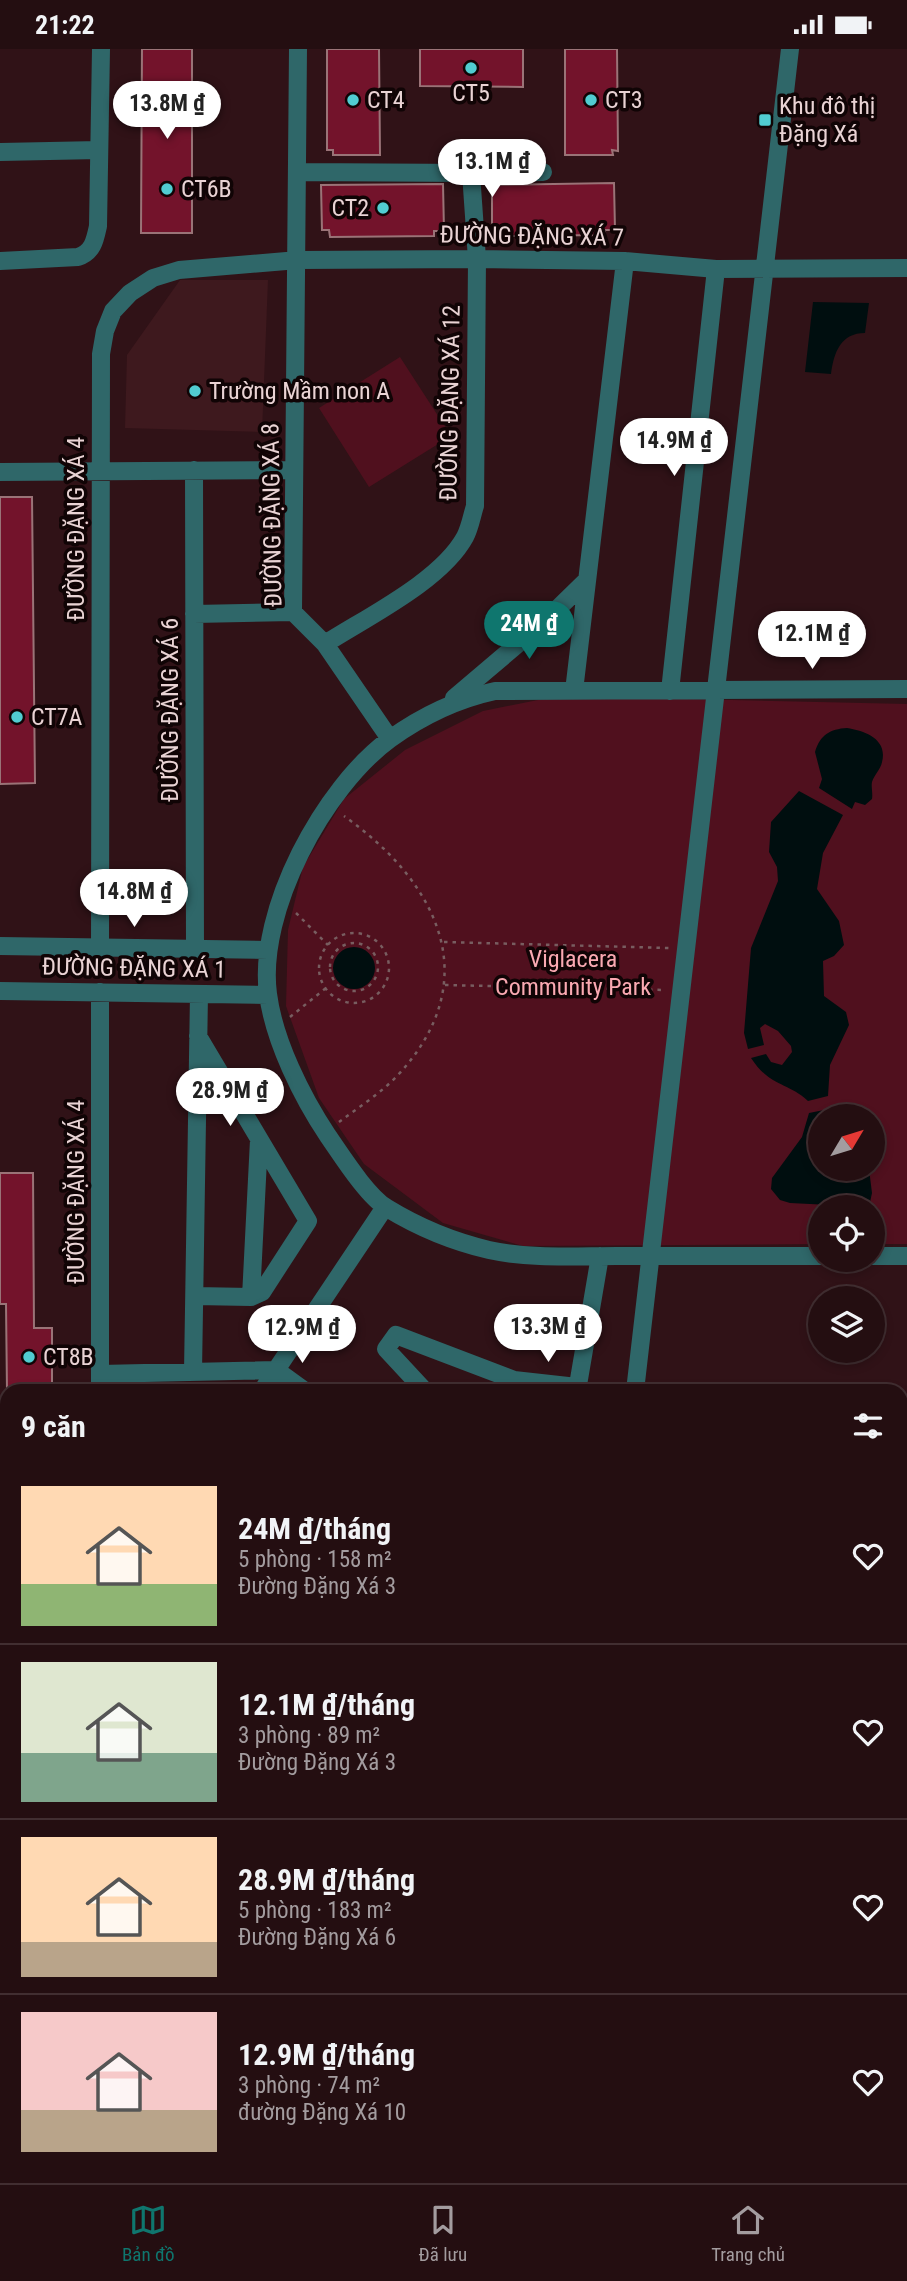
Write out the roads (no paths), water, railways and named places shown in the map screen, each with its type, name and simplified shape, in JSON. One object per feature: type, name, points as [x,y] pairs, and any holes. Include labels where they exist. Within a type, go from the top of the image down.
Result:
[{"type":"street","points":[[0,261],[78,257],[90,251],[98,226],[101,49]]},
{"type":"street","name":"ĐƯỜNG ĐẶNG XÁ 8","points":[[298,49],[293,612],[325,645],[390,739]]},
{"type":"street","points":[[636,1384],[790,49]]},
{"type":"street","points":[[0,152],[99,151]]},
{"type":"street","points":[[297,172],[543,172]]},
{"type":"street","name":"ĐƯỜNG ĐẶNG XÁ 12","points":[[325,645],[417,584],[445,562],[465,536],[475,506],[477,259],[471,173]]},
{"type":"street","name":"ĐƯỜNG ĐẶNG XÁ 7","points":[[298,260],[625,261],[716,269],[907,268]]},
{"type":"street","name":"ĐƯỜNG ĐẶNG XÁ 4","points":[[100,947],[101,354],[113,311],[130,293],[153,278],[179,270],[298,260]]},
{"type":"street","points":[[574,691],[625,261]]},
{"type":"street","points":[[670,691],[716,269]]},
{"type":"street","name":"ĐƯỜNG ĐẶNG XÁ 6","points":[[194,470],[195,949]]},
{"type":"street","points":[[0,472],[294,470]]},
{"type":"street","points":[[441,709],[545,621],[587,580]]},
{"type":"street","points":[[194,614],[293,612]]},
{"type":"street","points":[[808,1256],[600,1256],[491,1250],[437,1233],[384,1207],[310,1109],[285,1053],[268,995],[268,950],[293,869],[341,789],[390,739],[441,709],[495,691],[907,689]]},
{"type":"street","name":"ĐƯỜNG ĐẶNG XÁ 1","points":[[0,946],[268,950]]},
{"type":"street","name":"ĐƯỜNG ĐẶNG XÁ 1","points":[[0,991],[268,995]]},
{"type":"street","name":"ĐƯỜNG ĐẶNG XÁ 4","points":[[100,992],[100,1382]]},
{"type":"street","points":[[194,1372],[199,993]]},
{"type":"street","points":[[195,1296],[251,1297],[262,1292],[308,1221],[198,1036]]},
{"type":"street","points":[[251,1297],[259,1140]]},
{"type":"street","points":[[267,1384],[384,1207]]},
{"type":"street","points":[[578,1384],[600,1256]]},
{"type":"street","points":[[885,1256],[907,1256]]},
{"type":"street","points":[[418,1384],[386,1349],[396,1335],[509,1384]]},
{"type":"street","points":[[100,1382],[194,1372],[276,1370],[295,1384]]},
{"type":"place","name":"CT5","points":[[471,68]]},
{"type":"place","name":"CT4","points":[[353,100]]},
{"type":"place","name":"CT3","points":[[591,100]]},
{"type":"place","name":"Khu đô thị Đặng Xá","points":[[765,120]]},
{"type":"place","name":"CT6B","points":[[167,189]]},
{"type":"place","name":"CT2","points":[[383,208]]},
{"type":"place","name":"Trường Mầm non A","points":[[195,391]]},
{"type":"place","name":"CT7A","points":[[17,717]]},
{"type":"place","name":"CT8B","points":[[29,1357]]},
{"type":"park label","name":"Viglacera Community Park","points":[[573,973]]}]
